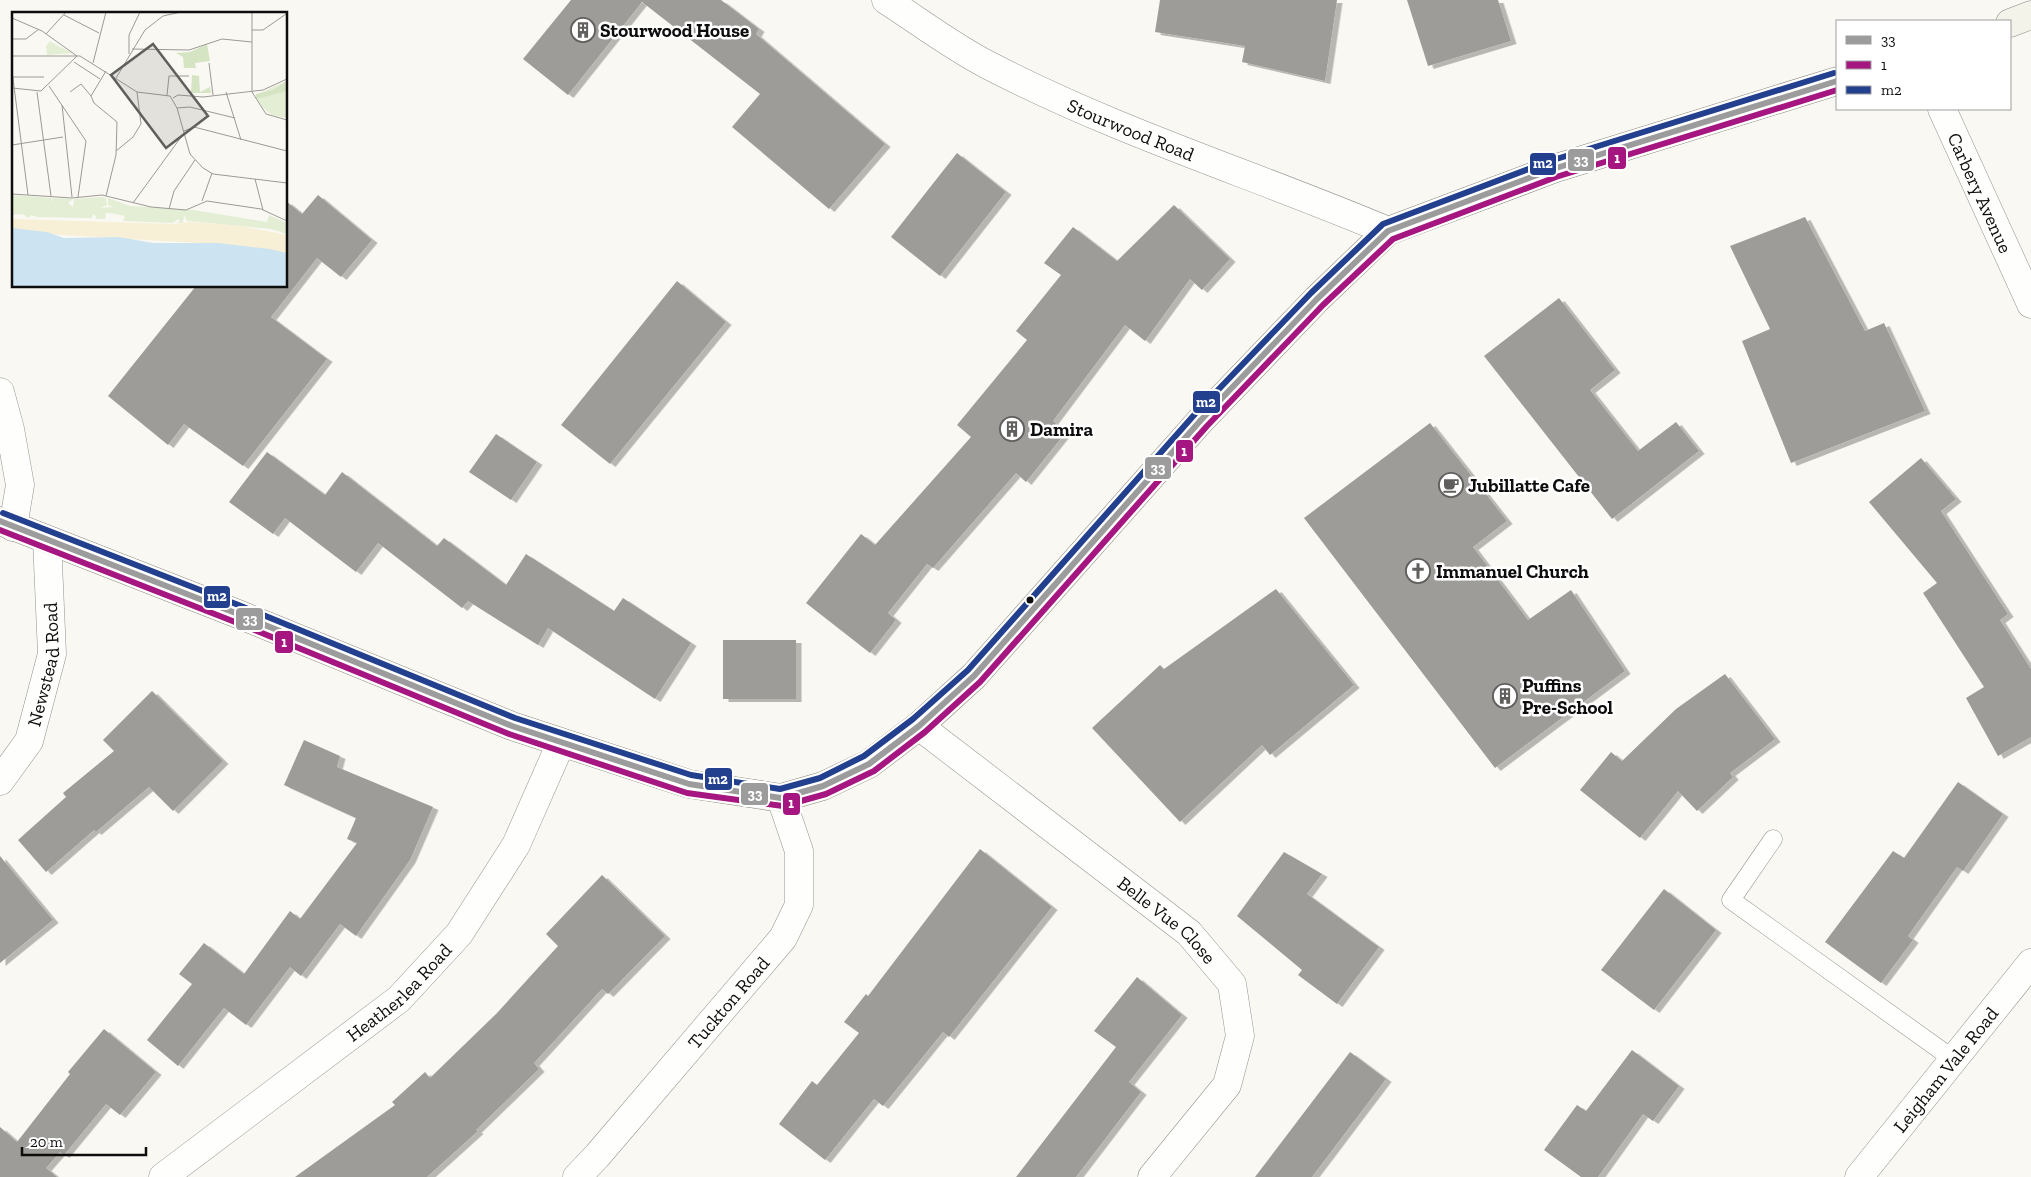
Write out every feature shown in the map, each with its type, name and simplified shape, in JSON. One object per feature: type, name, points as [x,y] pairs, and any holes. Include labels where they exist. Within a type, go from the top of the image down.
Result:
[{"type":"main road","points":[[2011,23],[2031,16]]},
{"type":"main road","points":[[7,524],[561,744],[689,784],[781,798],[823,786],[869,764],[919,726],[974,676],[1201,420],[1317,299],[1388,231],[1562,166],[1836,81]]},
{"type":"street","name":"Stourwood Road","points":[[886,0],[987,65],[1108,122],[1388,231]]},
{"type":"street","name":"Carbery Avenue","points":[[1942,110],[2031,304]]},
{"type":"street","points":[[0,392],[10,429],[20,485],[7,524]]},
{"type":"street","name":"Newstead Road","points":[[0,781],[29,741],[52,654],[47,540]]},
{"type":"street","name":"Belle Vue Close","points":[[919,726],[1189,933],[1232,984],[1240,1036],[1227,1085],[1152,1177]]},
{"type":"street","name":"Heatherlea Road","points":[[163,1177],[399,999],[459,934],[516,845],[561,744]]},
{"type":"street","name":"Tuckton Road","points":[[577,1177],[782,938],[798,905],[799,851],[781,798]]},
{"type":"street","name":"Leigham Vale Road","points":[[1859,1177],[2031,963]]},
{"type":"lane","points":[[1773,839],[1731,900],[1953,1059]]},
{"type":"building","points":[[571,0],[721,0],[759,29],[756,34],[885,144],[829,209],[732,127],[760,94],[642,2],[568,95],[523,59]]},
{"type":"building","points":[[1160,0],[1337,0],[1325,81],[1242,62],[1245,46],[1155,32]]},
{"type":"building","points":[[1407,0],[1498,0],[1511,41],[1428,66]]},
{"type":"building","points":[[957,153],[1006,192],[940,276],[891,237]]},
{"type":"building","points":[[318,195],[372,240],[341,277],[317,258],[271,317],[327,359],[243,466],[184,424],[168,445],[108,396],[194,288],[288,288],[288,203],[302,214]]},
{"type":"building","points":[[1174,205],[1230,259],[1202,290],[1190,279],[1145,341],[1125,325],[1053,421],[1066,432],[1026,482],[1016,473],[933,568],[927,564],[888,613],[896,620],[870,653],[806,603],[861,534],[875,545],[971,437],[957,425],[1027,340],[1016,331],[1061,275],[1044,263],[1073,227],[1117,261]]},
{"type":"building","points":[[1805,217],[1865,331],[1884,323],[1925,411],[1791,463],[1742,341],[1770,329],[1730,246]]},
{"type":"building","points":[[677,281],[726,322],[610,464],[561,425]]},
{"type":"building","points":[[1559,298],[1615,370],[1590,390],[1638,451],[1676,422],[1699,451],[1612,519],[1484,356]]},
{"type":"building","points":[[1430,423],[1507,521],[1473,547],[1528,620],[1571,590],[1625,671],[1495,768],[1304,518]]},
{"type":"building","points":[[496,434],[537,462],[511,500],[469,472]]},
{"type":"building","points":[[267,452],[325,495],[342,472],[437,546],[444,538],[506,585],[526,554],[614,611],[623,598],[691,643],[655,699],[548,628],[538,645],[468,601],[462,608],[378,543],[356,572],[285,518],[273,534],[229,502]]},
{"type":"building","points":[[1921,458],[1956,499],[1941,511],[2008,614],[2000,620],[2031,669],[2031,737],[1998,756],[1966,698],[1984,687],[1923,593],[1937,583],[1869,502]]},
{"type":"building","points":[[1276,589],[1354,685],[1270,755],[1262,745],[1180,822],[1092,728],[1160,665],[1164,669]]},
{"type":"building","points":[[723,640],[796,640],[796,699],[723,699]]},
{"type":"building","points":[[1725,674],[1775,739],[1730,773],[1733,777],[1697,811],[1678,791],[1640,838],[1580,790],[1611,752],[1622,761],[1676,709]]},
{"type":"building","points":[[152,691],[223,761],[173,811],[149,787],[96,832],[94,830],[46,872],[18,840],[66,797],[63,793],[114,751],[103,740]]},
{"type":"building","points":[[304,740],[340,756],[337,767],[433,807],[410,860],[356,936],[340,924],[301,976],[290,967],[246,1025],[224,1008],[178,1066],[147,1040],[192,984],[179,974],[204,943],[244,974],[290,911],[300,919],[357,843],[347,839],[356,818],[284,785]]},
{"type":"building","points":[[1958,782],[2003,814],[1963,871],[1957,867],[1908,936],[1913,940],[1881,983],[1825,942],[1893,851],[1904,858]]},
{"type":"building","points":[[980,849],[1052,907],[949,1037],[943,1032],[883,1106],[874,1099],[825,1160],[779,1124],[812,1081],[817,1085],[859,1033],[844,1022],[866,994],[868,996]]},
{"type":"building","points":[[1284,852],[1322,874],[1307,894],[1379,947],[1337,1004],[1298,975],[1302,970],[1237,916]]},
{"type":"building","points":[[0,856],[53,920],[0,963]]},
{"type":"building","points":[[602,875],[665,936],[608,994],[602,989],[534,1063],[539,1069],[476,1130],[478,1131],[427,1177],[295,1177],[395,1105],[392,1102],[425,1072],[430,1078],[497,1013],[558,946],[546,934]]},
{"type":"building","points":[[1664,889],[1716,930],[1654,1010],[1601,970]]},
{"type":"building","points":[[1137,977],[1182,1015],[1129,1082],[1141,1092],[1076,1177],[1016,1177],[1116,1047],[1094,1031]]},
{"type":"building","points":[[104,1029],[156,1072],[120,1115],[106,1104],[64,1155],[60,1152],[46,1168],[57,1177],[0,1177],[0,1127],[17,1142],[70,1074],[68,1072]]},
{"type":"building","points":[[1632,1050],[1679,1086],[1653,1121],[1643,1114],[1598,1177],[1581,1177],[1544,1150],[1577,1105],[1586,1111]]},
{"type":"building","points":[[1350,1052],[1386,1079],[1312,1177],[1255,1177]]},
{"type":"transit line","name":"m2","points":[[3,513],[241,606],[515,718],[691,775],[780,789],[820,778],[864,756],[913,719],[968,670],[1195,414],[1311,293],[1383,224],[1550,161],[1834,73]]},
{"type":"transit line","name":"33","points":[[0,521],[238,614],[512,726],[689,784],[781,798],[823,786],[869,764],[919,726],[974,676],[1201,420],[1317,299],[1388,231],[1553,169],[1836,81]]},
{"type":"transit line","name":"1","points":[[0,530],[235,622],[509,734],[687,793],[783,806],[826,794],[874,771],[925,732],[980,682],[1207,426],[1323,305],[1393,239],[1556,177],[1836,90]]},
{"type":"place","name":"Stourwood House","points":[[583,30]]},
{"type":"place","name":"Damira","points":[[1012,429]]},
{"type":"place","name":"Jubillatte Cafe","points":[[1451,485]]},
{"type":"place","name":"Immanuel Church","points":[[1418,571]]},
{"type":"place","name":"Puffins Pre-School","points":[[1505,696]]}]
